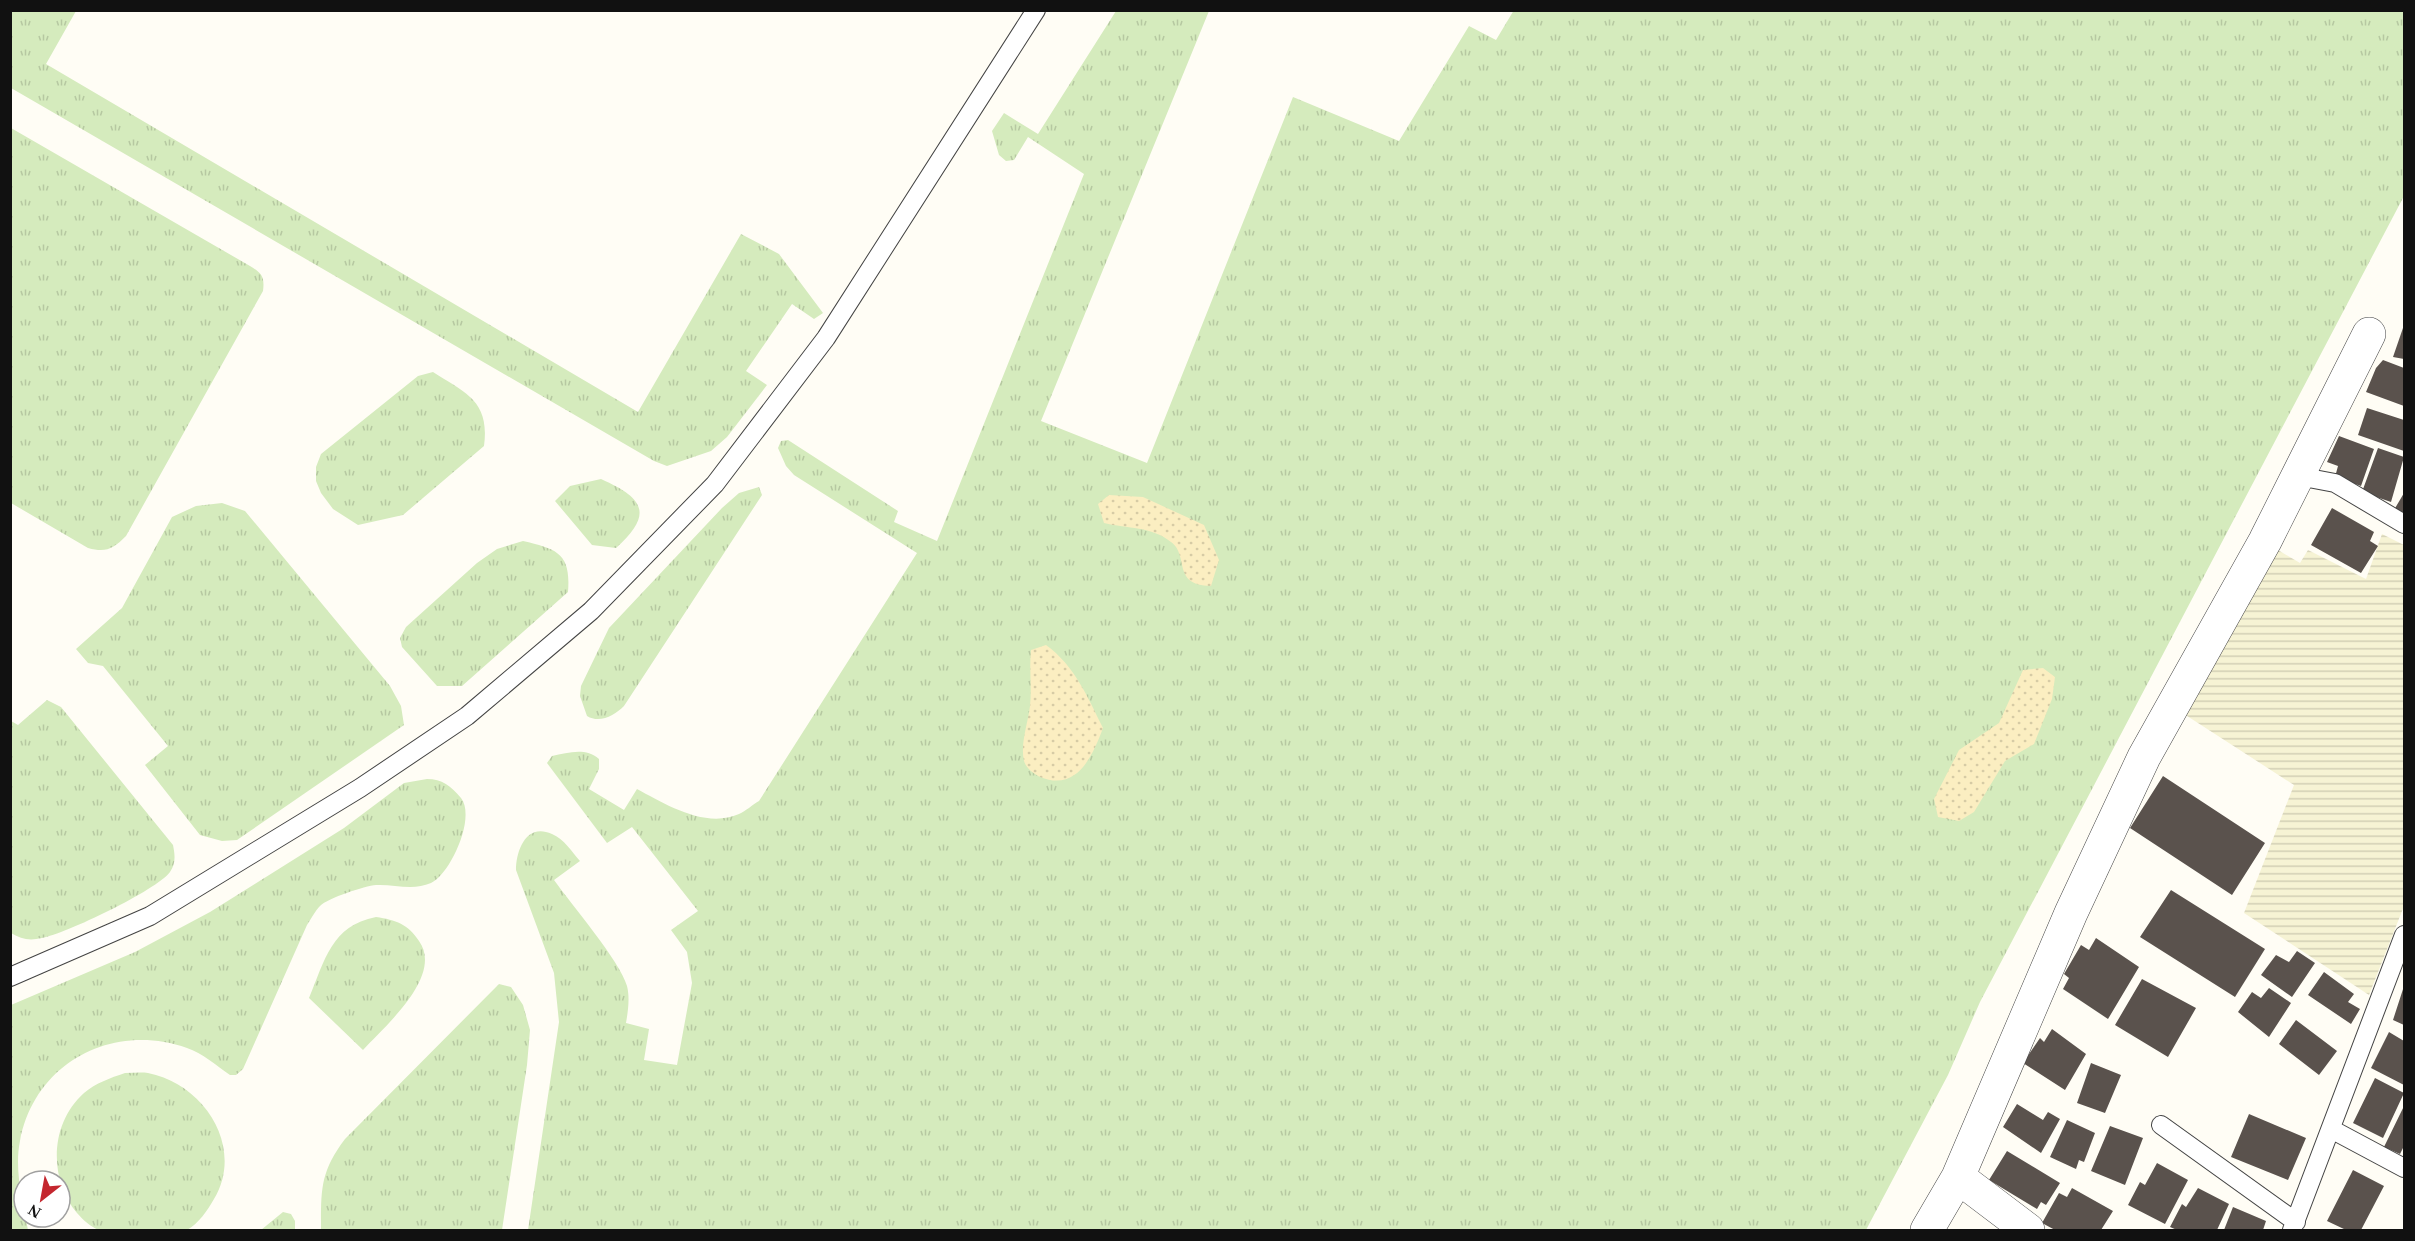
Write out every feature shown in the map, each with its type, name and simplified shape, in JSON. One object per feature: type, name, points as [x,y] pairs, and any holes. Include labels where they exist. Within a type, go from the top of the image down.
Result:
[{"type":"street","points":[[1927,1230],[1958,1177],[2071,913],[2144,758],[2265,542],[2368,334]]},
{"type":"street","points":[[1958,1177],[2028,1230]]},
{"type":"lane","points":[[10,977],[150,916],[360,788],[467,716],[591,611],[715,484],[826,338],[1036,10]]},
{"type":"lane","points":[[2298,476],[2335,483],[2404,524]]},
{"type":"lane","points":[[2161,1125],[2294,1226],[2404,935]]},
{"type":"lane","points":[[2331,1129],[2404,1168]]},
{"type":"shaded area","points":[[2382,534],[2404,545],[2404,906],[2369,995],[2244,913],[2294,785],[2184,714],[2273,547],[2300,563],[2308,550],[2366,579]]},
{"type":"green space","points":[[11,10],[76,11],[46,64],[638,412],[741,234],[779,254],[823,313],[814,319],[792,304],[746,371],[767,385],[727,437],[711,451],[667,466],[654,461],[11,88]]},
{"type":"green space","points":[[1514,10],[2404,11],[2404,196],[1980,1002],[1948,1075],[1866,1230],[528,1230],[559,1022],[554,973],[516,870],[518,855],[524,840],[535,832],[543,831],[552,834],[568,846],[580,861],[554,880],[623,975],[628,995],[626,1023],[649,1029],[644,1060],[677,1065],[692,983],[687,952],[671,930],[698,911],[632,827],[607,843],[547,763],[552,756],[570,752],[594,755],[599,759],[599,769],[589,789],[624,810],[637,789],[686,813],[713,819],[739,814],[759,801],[917,553],[794,475],[786,466],[778,448],[781,441],[788,440],[898,511],[894,522],[937,541],[1084,174],[1028,137],[1014,160],[1006,161],[999,155],[992,131],[1004,113],[1038,134],[1116,11],[1209,11],[1041,421],[1147,463],[1293,97],[1399,141],[1469,26],[1496,40]]},
{"type":"green space","points":[[11,128],[250,266],[263,278],[263,291],[126,536],[113,547],[105,550],[88,548],[11,503]]},
{"type":"green space","points":[[433,372],[465,393],[479,408],[485,431],[484,446],[403,515],[358,525],[333,509],[321,493],[316,481],[316,467],[321,454],[418,376]]},
{"type":"green space","points":[[601,479],[627,493],[635,500],[639,508],[636,526],[616,548],[592,545],[555,501],[570,486]]},
{"type":"green space","points":[[759,487],[762,495],[624,706],[602,719],[587,716],[580,696],[581,686],[609,628],[722,508],[739,493]]},
{"type":"green space","points":[[222,503],[245,511],[390,686],[401,706],[404,725],[237,840],[222,841],[200,835],[145,765],[168,746],[103,666],[88,663],[76,649],[122,608],[172,517],[196,506]]},
{"type":"green space","points":[[523,541],[545,547],[560,555],[567,569],[568,592],[462,686],[437,686],[402,647],[400,638],[406,627],[477,563],[497,549]]},
{"type":"green space","points":[[47,700],[61,707],[173,845],[174,859],[170,872],[162,880],[130,900],[70,929],[42,938],[29,939],[11,933],[11,721],[18,725]]},
{"type":"green space","points":[[427,779],[437,780],[450,787],[461,798],[465,807],[463,831],[459,844],[439,877],[431,883],[417,887],[371,886],[338,896],[320,906],[307,925],[243,1069],[236,1075],[230,1075],[193,1050],[159,1041],[132,1040],[106,1045],[81,1055],[60,1070],[42,1089],[28,1113],[18,1152],[19,1169],[12,1169],[12,1229],[28,1230],[11,1230],[11,1005],[135,952],[210,912],[344,828],[404,783]]},
{"type":"green space","points":[[376,917],[401,924],[415,935],[425,955],[424,970],[418,985],[397,1015],[363,1050],[309,998],[325,958],[339,937],[349,928]]},
{"type":"green space","points":[[499,984],[511,987],[523,1005],[530,1030],[527,1065],[502,1230],[321,1230],[322,1192],[326,1172],[345,1139]]},
{"type":"green space","points":[[125,1073],[148,1073],[168,1079],[186,1090],[202,1104],[214,1121],[222,1139],[225,1159],[222,1179],[206,1212],[187,1230],[128,1232],[99,1230],[87,1223],[72,1206],[72,1169],[58,1169],[59,1136],[64,1120],[84,1093]]},
{"type":"green space","points":[[283,1212],[291,1214],[295,1221],[295,1230],[261,1230]]},
{"type":"sand","points":[[1109,495],[1143,497],[1204,525],[1219,560],[1211,586],[1191,581],[1183,569],[1177,548],[1163,537],[1147,531],[1104,523],[1098,504]]},
{"type":"sand","points":[[1046,645],[1073,673],[1103,728],[1088,760],[1073,776],[1064,780],[1038,776],[1026,766],[1023,754],[1031,699],[1031,650]]},
{"type":"sand","points":[[2043,668],[2055,677],[2052,699],[2034,744],[2005,761],[1974,812],[1959,821],[1938,817],[1934,799],[1959,750],[1999,723],[2023,670]]},
{"type":"building","points":[[2404,325],[2404,359],[2393,357]]},
{"type":"building","points":[[2383,360],[2404,368],[2404,406],[2366,392],[2376,368]]},
{"type":"building","points":[[2367,408],[2404,420],[2404,451],[2358,435]]},
{"type":"building","points":[[2339,436],[2374,449],[2361,486],[2335,477],[2338,466],[2327,462]]},
{"type":"building","points":[[2378,448],[2404,457],[2391,502],[2362,492]]},
{"type":"building","points":[[2404,493],[2404,516],[2394,510]]},
{"type":"building","points":[[2332,508],[2374,532],[2370,541],[2378,546],[2361,573],[2311,545]]},
{"type":"building","points":[[2163,776],[2265,843],[2232,895],[2130,828]]},
{"type":"building","points":[[2171,890],[2265,949],[2235,997],[2140,937]]},
{"type":"building","points":[[2096,938],[2139,967],[2108,1019],[2063,989],[2069,978],[2064,974],[2081,945],[2089,950]]},
{"type":"building","points":[[2297,951],[2315,963],[2292,997],[2261,975],[2276,955],[2289,962]]},
{"type":"building","points":[[2324,972],[2354,994],[2348,1002],[2360,1009],[2351,1024],[2308,995]]},
{"type":"building","points":[[2142,979],[2196,1008],[2168,1057],[2115,1025]]},
{"type":"building","points":[[2404,986],[2404,1025],[2393,1020]]},
{"type":"building","points":[[2269,988],[2291,1003],[2269,1037],[2238,1012],[2252,992],[2261,998]]},
{"type":"building","points":[[2296,1020],[2337,1051],[2319,1075],[2279,1044]]},
{"type":"building","points":[[2052,1029],[2086,1054],[2065,1090],[2023,1063],[2040,1038],[2044,1042]]},
{"type":"building","points":[[2389,1032],[2404,1041],[2404,1085],[2371,1068]]},
{"type":"building","points":[[2091,1063],[2121,1075],[2105,1113],[2077,1103]]},
{"type":"building","points":[[2375,1078],[2404,1093],[2383,1138],[2353,1123]]},
{"type":"building","points":[[2017,1104],[2043,1120],[2048,1112],[2060,1119],[2041,1153],[2003,1127]]},
{"type":"building","points":[[2404,1106],[2404,1146],[2400,1154],[2384,1147]]},
{"type":"building","points":[[2249,1114],[2306,1138],[2288,1180],[2231,1157]]},
{"type":"building","points":[[2067,1120],[2095,1133],[2084,1162],[2079,1160],[2076,1169],[2050,1157]]},
{"type":"building","points":[[2110,1126],[2143,1138],[2125,1185],[2091,1171]]},
{"type":"building","points":[[2007,1151],[2060,1183],[2046,1205],[2041,1202],[2037,1209],[1989,1180]]},
{"type":"building","points":[[2157,1163],[2188,1180],[2165,1224],[2128,1205],[2140,1182],[2145,1185]]},
{"type":"building","points":[[2353,1170],[2384,1186],[2361,1230],[2346,1230],[2327,1221]]},
{"type":"building","points":[[2072,1188],[2113,1211],[2101,1230],[2055,1230],[2042,1223],[2059,1193],[2067,1197]]},
{"type":"building","points":[[2198,1188],[2229,1204],[2217,1230],[2177,1230],[2170,1227],[2182,1204],[2186,1207]]},
{"type":"building","points":[[2233,1207],[2266,1221],[2263,1230],[2224,1230]]}]
